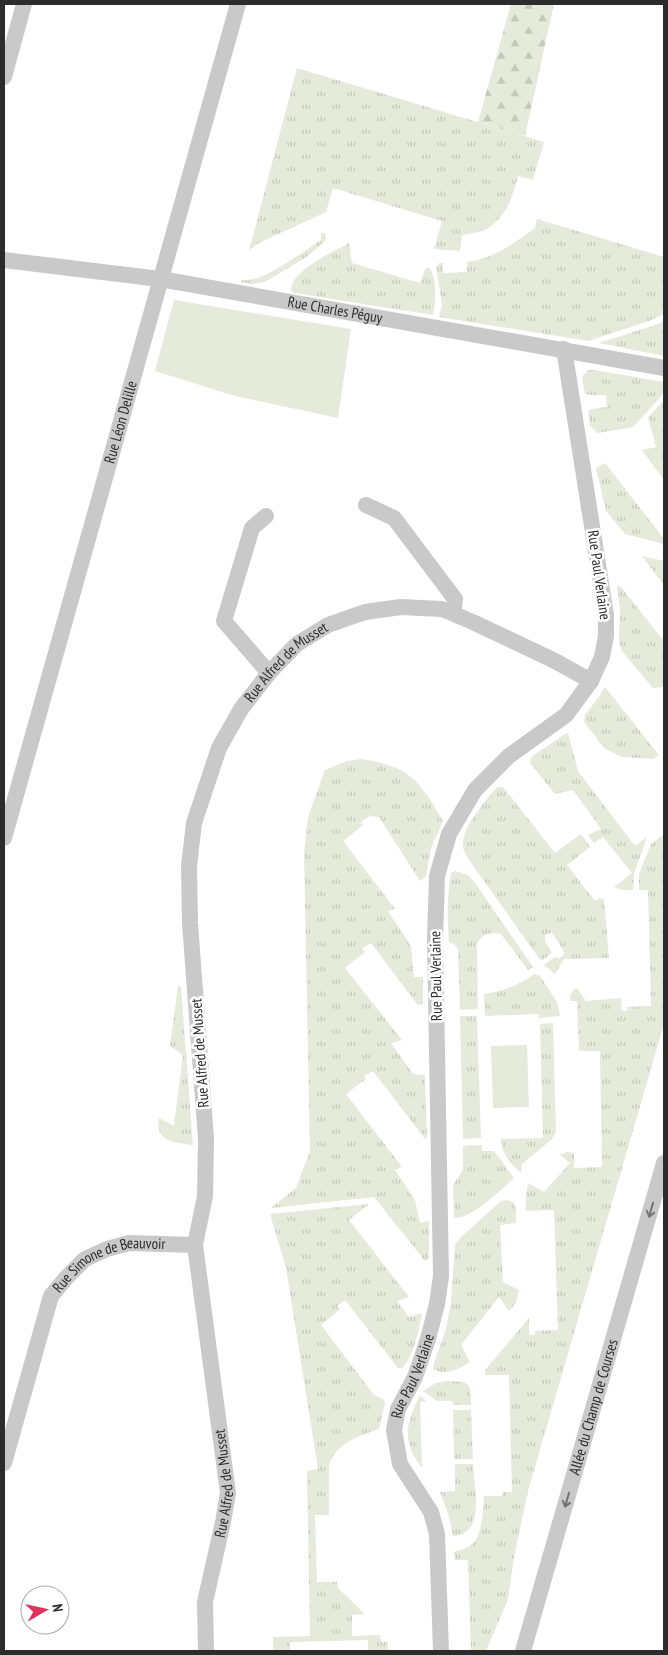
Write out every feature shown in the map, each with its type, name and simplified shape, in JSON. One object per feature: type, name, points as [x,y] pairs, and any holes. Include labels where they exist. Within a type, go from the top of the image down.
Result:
[{"type":"street","points":[[4,77],[24,4]]},
{"type":"street","name":"Rue Léon Delille","points":[[4,838],[238,4]]},
{"type":"street","name":"Rue Charles Péguy","points":[[4,260],[160,279],[664,368]]},
{"type":"street","name":"Rue Paul Verlaine","points":[[442,1651],[436,1534],[431,1512],[400,1464],[394,1430],[398,1409],[415,1377],[428,1339],[441,1276],[435,940],[437,876],[449,834],[476,790],[509,756],[566,715],[590,682],[602,657],[606,636],[606,615],[564,349]]},
{"type":"street","points":[[366,505],[394,518],[455,599],[453,613]]},
{"type":"street","points":[[266,516],[252,528],[224,621],[269,673]]},
{"type":"street","name":"Rue Alfred de Musset","points":[[206,1651],[205,1602],[228,1493],[195,1245],[205,1196],[206,1139],[190,923],[189,866],[194,823],[219,748],[241,710],[269,673],[297,644],[328,624],[365,612],[401,607],[442,609],[555,661],[590,682]]},
{"type":"street","name":"Allée du Champ de Courses","points":[[523,1651],[664,1163]]},
{"type":"street","name":"Rue Simone de Beauvoir","points":[[4,1463],[51,1296],[67,1276],[85,1259],[129,1243],[195,1245]]},
{"type":"green space","points":[[511,4],[554,4],[525,136],[478,122]]},
{"type":"green space","points":[[297,68],[544,142],[533,180],[518,176],[510,201],[502,215],[490,227],[482,231],[462,235],[460,251],[434,249],[442,221],[333,188],[326,212],[257,244],[249,251]]},
{"type":"green space","points":[[537,219],[664,257],[664,314],[649,321],[588,341],[439,317],[442,304],[436,267],[439,263],[443,263],[443,273],[467,272],[467,262],[486,258],[511,245],[535,228]]},
{"type":"green space","points":[[321,233],[325,233],[326,240],[308,256],[265,282],[252,284],[241,282],[242,280],[261,277],[282,266],[321,240]]},
{"type":"green space","points":[[349,243],[352,263],[420,283],[425,269],[429,267],[435,283],[433,315],[291,291],[292,284],[305,270]]},
{"type":"green space","points":[[174,300],[351,329],[338,418],[235,396],[155,371]]},
{"type":"green space","points":[[664,321],[664,356],[599,343],[661,323]]},
{"type":"green space","points":[[588,370],[664,382],[664,393],[633,427],[598,433],[590,426],[588,411],[607,407],[606,395],[585,394],[582,377]]},
{"type":"green space","points":[[664,400],[664,480],[642,450],[656,447],[648,417]]},
{"type":"green space","points":[[605,463],[664,539],[664,544],[625,534],[606,511],[596,468]]},
{"type":"green space","points":[[642,556],[664,561],[664,585]]},
{"type":"green space","points":[[618,586],[621,587],[664,641],[664,687],[653,688],[622,651],[619,642],[620,609]]},
{"type":"green space","points":[[605,687],[659,755],[653,759],[622,757],[605,749],[584,722],[585,715]]},
{"type":"green space","points":[[568,733],[578,771],[635,846],[647,837],[634,873],[633,890],[623,890],[614,887],[632,873],[603,837],[594,843],[588,835],[601,829],[573,790],[555,794],[530,763],[531,757]]},
{"type":"green space","points":[[361,759],[391,766],[412,778],[427,795],[443,821],[431,848],[426,876],[420,881],[379,817],[370,816],[361,822],[363,825],[343,841],[395,909],[388,911],[411,946],[414,977],[423,977],[423,1004],[421,1005],[417,1004],[371,943],[362,948],[365,952],[345,968],[402,1040],[391,1043],[413,1074],[425,1075],[427,1138],[425,1139],[373,1071],[364,1076],[366,1079],[346,1094],[402,1167],[395,1170],[415,1200],[420,1223],[429,1221],[429,1258],[425,1261],[374,1197],[271,1208],[296,1188],[310,1151],[304,852],[308,817],[325,770],[347,761]]},
{"type":"green space","points":[[497,787],[503,787],[555,853],[581,834],[590,847],[567,865],[595,901],[600,898],[604,899],[609,958],[564,959],[555,974],[544,965],[555,957],[560,958],[564,954],[553,934],[545,935],[545,941],[552,953],[541,961],[469,860],[463,848],[463,839],[466,831],[475,815]]},
{"type":"green space","points":[[664,834],[664,1024],[528,1491],[514,1557],[508,1599],[486,1651],[471,1651],[468,1560],[455,1560],[454,1552],[470,1546],[478,1536],[483,1516],[484,1496],[502,1496],[502,1492],[512,1492],[509,1375],[485,1375],[485,1370],[529,1318],[529,1335],[535,1335],[535,1331],[558,1330],[554,1210],[526,1211],[528,1183],[544,1192],[570,1163],[560,1155],[567,1152],[574,1153],[574,1168],[602,1167],[600,1051],[579,1051],[577,1001],[570,1001],[570,996],[574,989],[577,988],[586,1001],[621,998],[622,1011],[627,1011],[627,1007],[651,1006],[648,890],[639,890],[639,874],[651,844]]},
{"type":"green space","points":[[455,871],[468,875],[475,883],[533,967],[528,970],[501,934],[490,933],[484,935],[477,944],[478,1009],[460,1010],[458,949],[449,942],[448,924],[451,873]]},
{"type":"green space","points":[[534,974],[540,976],[557,1002],[560,1016],[539,1018],[538,1014],[485,1016],[484,994],[510,987]]},
{"type":"green space","points":[[178,986],[181,987],[193,1145],[168,1140],[163,1137],[158,1126],[159,1118],[174,1126],[183,1055],[170,1046]]},
{"type":"green space","points":[[460,1016],[477,1016],[481,1138],[463,1139]]},
{"type":"green space","points":[[553,1023],[556,1132],[552,1139],[522,1164],[521,1173],[507,1158],[501,1139],[543,1138],[540,1024]]},
{"type":"green space","points":[[527,1045],[529,1107],[493,1108],[491,1046]]},
{"type":"green space","points":[[482,1145],[482,1151],[494,1151],[514,1178],[477,1209],[469,1214],[454,1218],[453,1185],[463,1170],[463,1146]]},
{"type":"green space","points":[[501,1201],[513,1202],[516,1207],[516,1223],[500,1225],[503,1282],[519,1290],[516,1303],[509,1311],[499,1297],[461,1345],[470,1362],[447,1372],[433,1369],[446,1329],[451,1302],[455,1245],[460,1238]]},
{"type":"green space","points":[[369,1204],[349,1220],[409,1297],[397,1301],[409,1317],[422,1313],[413,1350],[402,1368],[398,1368],[345,1300],[337,1306],[340,1309],[321,1325],[374,1395],[384,1400],[385,1403],[379,1429],[348,1442],[336,1452],[332,1459],[329,1467],[329,1515],[315,1515],[317,1582],[337,1582],[338,1588],[365,1614],[352,1615],[352,1636],[380,1635],[381,1642],[388,1642],[388,1650],[368,1651],[368,1640],[290,1642],[290,1651],[273,1651],[273,1637],[310,1636],[307,1471],[318,1469],[286,1268],[270,1214]]},
{"type":"green space","points":[[447,1381],[468,1384],[471,1405],[453,1405],[452,1401],[437,1401],[423,1391],[436,1383]]},
{"type":"green space","points":[[420,1395],[426,1401],[420,1402],[422,1468],[415,1458],[408,1440],[411,1415]]},
{"type":"green space","points":[[453,1410],[471,1410],[473,1459],[454,1459]]},
{"type":"green space","points":[[455,1464],[473,1464],[476,1508],[470,1528],[463,1534],[453,1536],[448,1513],[440,1492],[455,1491]]}]
